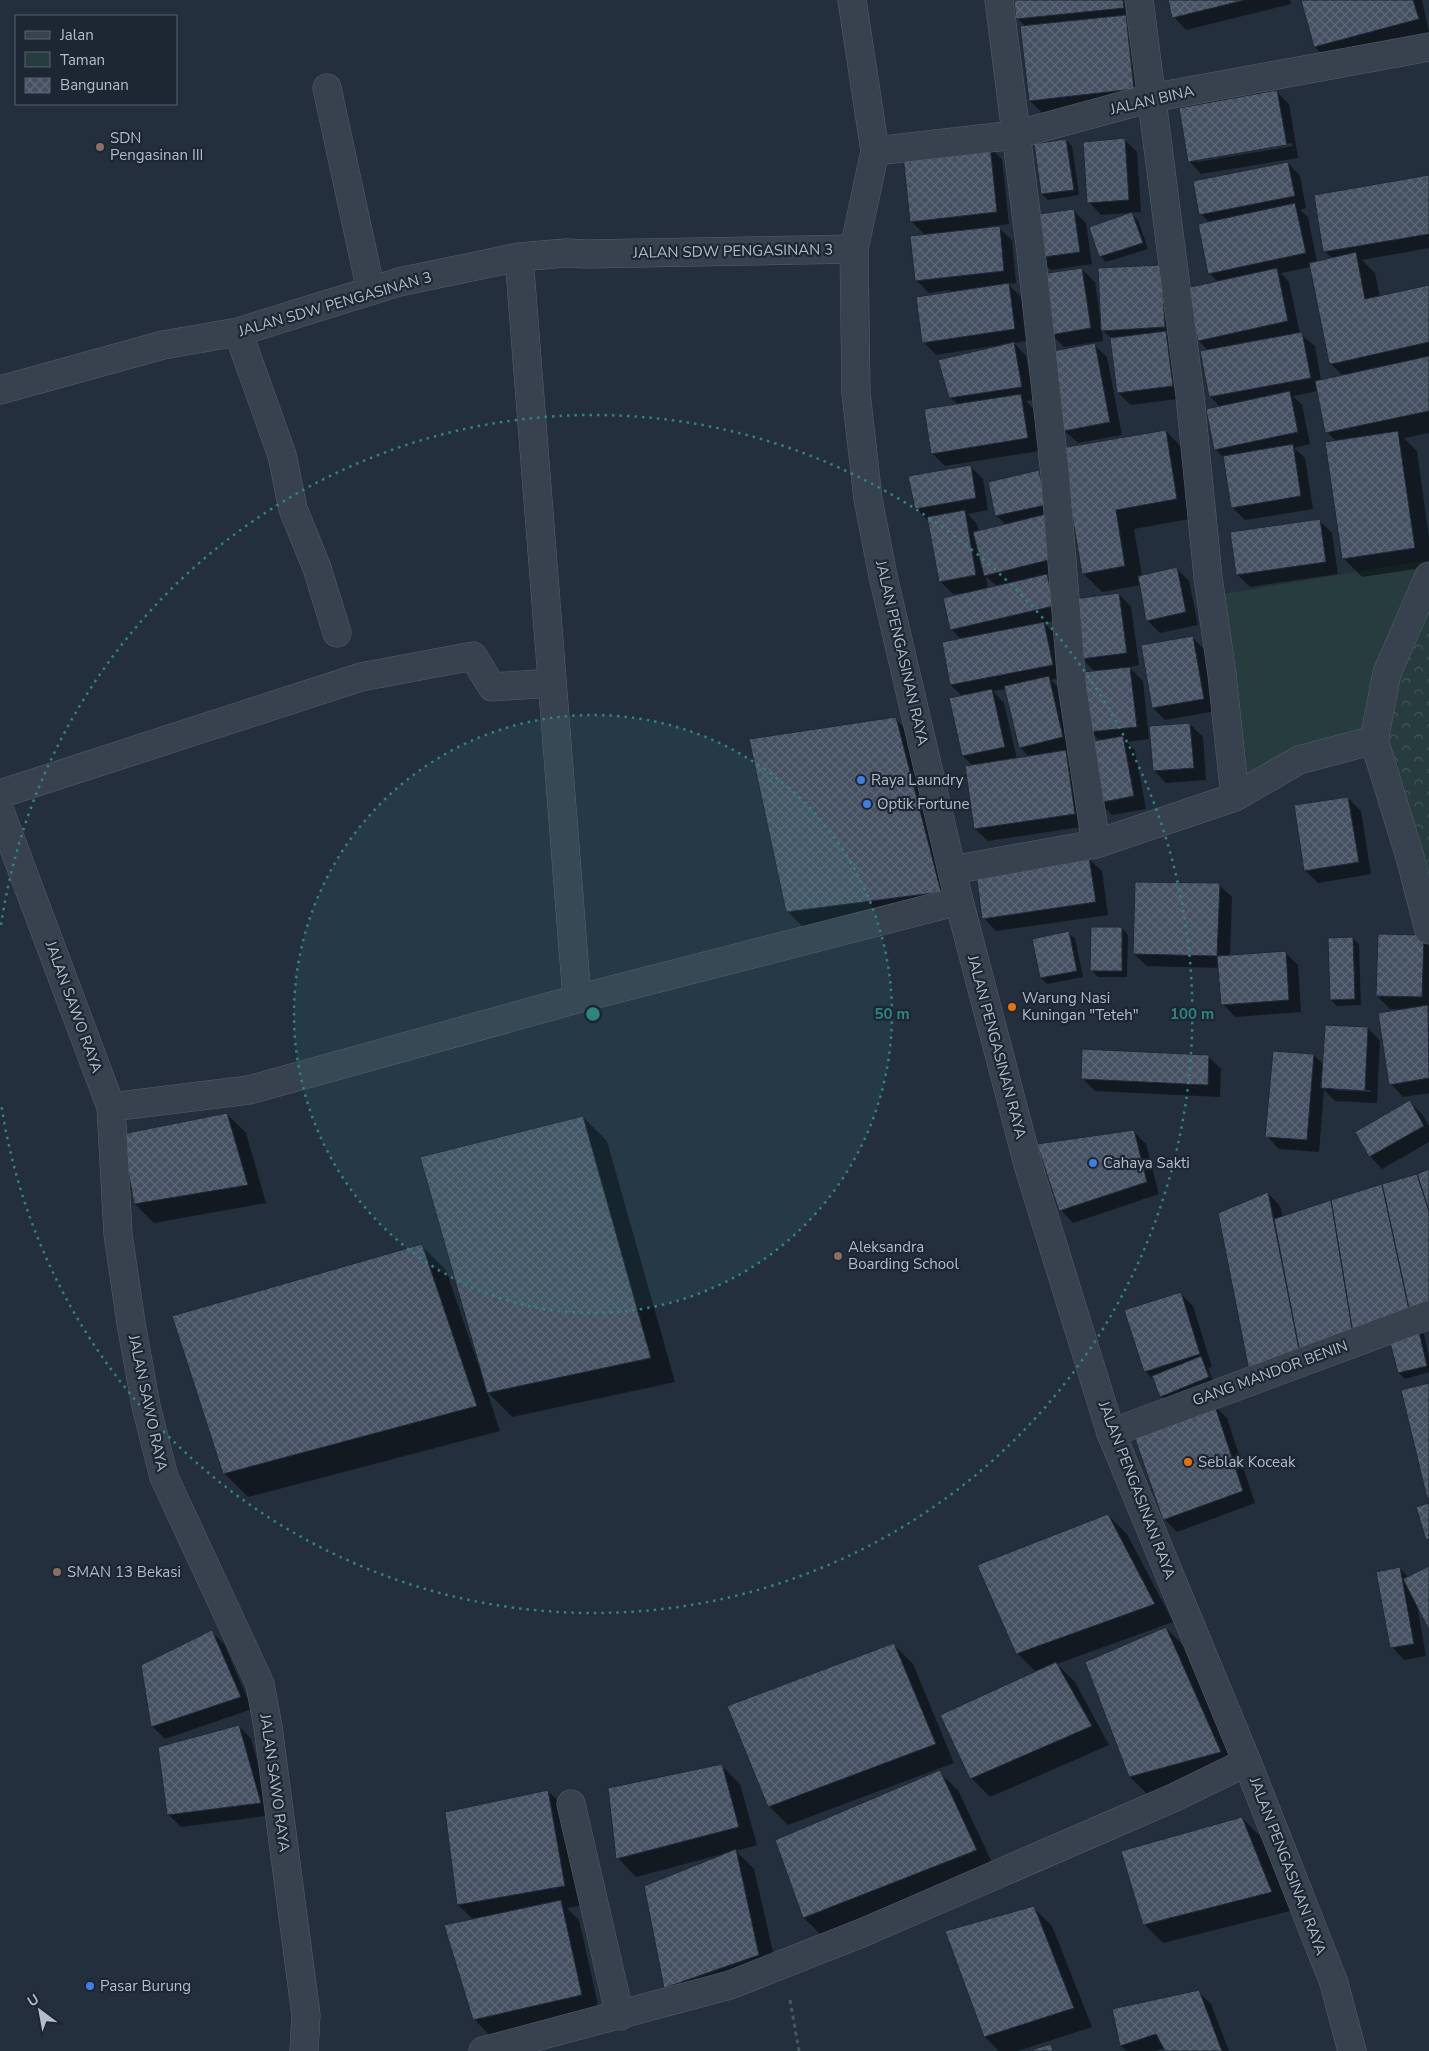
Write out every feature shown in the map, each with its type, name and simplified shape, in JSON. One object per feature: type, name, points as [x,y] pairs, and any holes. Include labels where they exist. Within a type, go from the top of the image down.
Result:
[{"type":"street","name":"JALAN PENGASINAN RAYA","points":[[852,0],[875,152],[854,249],[856,393],[868,499],[883,576],[959,901],[1029,1168],[1112,1433],[1247,1762],[1334,1983],[1352,2051]]},
{"type":"street","points":[[999,0],[1014,135],[1031,252],[1055,475],[1072,686],[1096,844]]},
{"type":"street","points":[[1139,0],[1190,396],[1208,577],[1222,675],[1235,797]]},
{"type":"street","name":"JALAN BINA","points":[[875,152],[1014,135],[1151,98],[1429,47]]},
{"type":"street","points":[[327,88],[371,290]]},
{"type":"street","name":"JALAN SDW PENGASINAN 3","points":[[0,390],[163,345],[238,332],[399,282],[519,257],[566,253],[854,249]]},
{"type":"street","points":[[519,257],[577,1000]]},
{"type":"street","points":[[238,332],[282,455],[293,509],[317,568],[337,633]]},
{"type":"street","points":[[1429,576],[1388,673],[1374,740],[1410,857],[1429,930]]},
{"type":"street","points":[[0,794],[361,677],[473,656],[492,687],[552,683]]},
{"type":"street","points":[[952,870],[1096,844],[1235,797],[1299,760],[1374,740]]},
{"type":"street","name":"JALAN SAWO RAYA","points":[[0,811],[111,1107],[118,1234],[132,1332],[146,1406],[164,1477],[260,1684],[268,1727],[306,2015],[304,2051]]},
{"type":"street","points":[[111,1107],[249,1090],[577,1000],[959,901]]},
{"type":"street","name":"GANG MANDOR BENIN","points":[[1112,1433],[1427,1322]]},
{"type":"street","points":[[483,2051],[620,2016],[730,1985],[783,1962],[864,1932],[1173,1798],[1247,1762]]},
{"type":"street","points":[[571,1804],[620,2016]]},
{"type":"path","points":[[783,1962],[799,2051]]},
{"type":"green space","points":[[1429,560],[1429,576],[1374,740],[1235,797],[1211,596]]},
{"type":"green space","points":[[1429,576],[1429,930],[1374,740]]},
{"type":"building","points":[[1014,0],[1123,0],[1124,8],[1016,19]]},
{"type":"building","points":[[1168,0],[1245,0],[1172,18]]},
{"type":"building","points":[[1301,0],[1413,0],[1419,19],[1314,47]]},
{"type":"building","points":[[1126,15],[1134,89],[1029,101],[1020,26]]},
{"type":"building","points":[[1277,90],[1287,145],[1188,162],[1179,108]]},
{"type":"building","points":[[1125,138],[1129,200],[1087,203],[1083,142]]},
{"type":"building","points":[[1066,139],[1074,190],[1041,194],[1034,144]]},
{"type":"building","points":[[990,145],[997,212],[910,222],[903,155]]},
{"type":"building","points":[[1288,162],[1295,196],[1199,215],[1193,181]]},
{"type":"building","points":[[1429,175],[1429,234],[1323,252],[1314,195]]},
{"type":"building","points":[[1295,203],[1306,253],[1208,274],[1198,224]]},
{"type":"building","points":[[1074,209],[1080,252],[1038,258],[1032,215]]},
{"type":"building","points":[[1132,212],[1143,243],[1099,257],[1089,227]]},
{"type":"building","points":[[1000,226],[1004,271],[915,281],[910,236]]},
{"type":"building","points":[[1356,252],[1365,299],[1429,285],[1429,342],[1332,364],[1329,363],[1309,263]]},
{"type":"building","points":[[1161,265],[1165,327],[1101,331],[1098,268]]},
{"type":"building","points":[[1082,268],[1091,328],[1050,335],[1041,274]]},
{"type":"building","points":[[1277,268],[1288,321],[1198,341],[1186,288]]},
{"type":"building","points":[[1009,283],[1015,329],[922,343],[916,297]]},
{"type":"building","points":[[1166,331],[1173,386],[1117,393],[1110,338]]},
{"type":"building","points":[[1302,332],[1311,378],[1209,397],[1200,351]]},
{"type":"building","points":[[1014,342],[1022,387],[949,398],[938,360]]},
{"type":"building","points":[[1095,343],[1110,422],[1064,431],[1048,352]]},
{"type":"building","points":[[1429,356],[1429,411],[1325,433],[1315,381]]},
{"type":"building","points":[[1290,391],[1298,432],[1214,450],[1206,409]]},
{"type":"building","points":[[1021,394],[1028,438],[931,454],[924,409]]},
{"type":"building","points":[[1166,430],[1177,499],[1116,510],[1125,566],[1082,574],[1061,448]]},
{"type":"building","points":[[1398,431],[1415,548],[1342,559],[1325,442]]},
{"type":"building","points":[[1293,444],[1301,496],[1231,508],[1223,456]]},
{"type":"building","points":[[971,465],[976,498],[915,509],[908,476]]},
{"type":"building","points":[[1039,470],[1046,505],[995,516],[988,482]]},
{"type":"building","points":[[965,510],[976,575],[939,582],[927,517]]},
{"type":"building","points":[[1046,514],[1057,558],[984,576],[973,532]]},
{"type":"building","points":[[1320,519],[1326,562],[1236,575],[1230,532]]},
{"type":"building","points":[[1177,567],[1186,612],[1146,621],[1138,576]]},
{"type":"building","points":[[1047,574],[1054,606],[950,630],[943,598]]},
{"type":"building","points":[[1119,593],[1127,653],[1081,659],[1074,599]]},
{"type":"building","points":[[1044,622],[1053,665],[950,685],[942,642]]},
{"type":"building","points":[[1193,636],[1204,699],[1152,708],[1141,645]]},
{"type":"building","points":[[1130,667],[1137,727],[1089,732],[1083,672]]},
{"type":"building","points":[[1049,676],[1063,737],[1019,748],[1004,686]]},
{"type":"building","points":[[992,689],[1005,747],[962,756],[949,698]]},
{"type":"building","points":[[896,717],[941,892],[786,912],[749,739]]},
{"type":"building","points":[[1190,723],[1194,768],[1153,771],[1149,726]]},
{"type":"building","points":[[1123,736],[1134,796],[1098,803],[1088,742]]},
{"type":"building","points":[[1066,750],[1075,814],[974,829],[965,766]]},
{"type":"building","points":[[1348,797],[1359,862],[1304,871],[1294,805]]},
{"type":"building","points":[[1089,857],[1096,902],[982,919],[976,873]]},
{"type":"building","points":[[1135,882],[1220,883],[1217,956],[1133,954]]},
{"type":"building","points":[[1091,927],[1122,927],[1122,971],[1090,971]]},
{"type":"building","points":[[1069,931],[1077,971],[1040,978],[1032,939]]},
{"type":"building","points":[[1378,934],[1424,935],[1422,997],[1376,996]]},
{"type":"building","points":[[1353,937],[1355,999],[1330,1000],[1328,938]]},
{"type":"building","points":[[1286,951],[1289,1000],[1221,1005],[1217,956]]},
{"type":"building","points":[[1428,1005],[1429,1078],[1389,1085],[1378,1013]]},
{"type":"building","points":[[1325,1025],[1368,1027],[1365,1091],[1321,1088]]},
{"type":"building","points":[[1082,1049],[1209,1055],[1208,1085],[1081,1079]]},
{"type":"building","points":[[1273,1051],[1314,1054],[1307,1140],[1265,1137]]},
{"type":"building","points":[[1410,1100],[1424,1126],[1369,1157],[1355,1132]]},
{"type":"building","points":[[227,1113],[248,1185],[134,1204],[122,1134]]},
{"type":"building","points":[[583,1116],[651,1358],[487,1393],[420,1157]]},
{"type":"building","name":"Cahaya Sakti","points":[[1134,1130],[1147,1182],[1059,1211],[1037,1144]]},
{"type":"building","points":[[1429,1169],[1429,1211],[1417,1174]]},
{"type":"building","points":[[1417,1174],[1429,1211],[1429,1308],[1410,1314],[1382,1184]]},
{"type":"building","points":[[1382,1184],[1410,1314],[1353,1334],[1331,1200]]},
{"type":"building","points":[[1268,1192],[1300,1354],[1249,1371],[1218,1213]]},
{"type":"building","points":[[1331,1200],[1353,1334],[1300,1354],[1274,1219]]},
{"type":"building","points":[[422,1244],[477,1406],[223,1474],[172,1316]]},
{"type":"building","points":[[1181,1292],[1200,1354],[1144,1372],[1124,1310]]},
{"type":"building","points":[[1418,1327],[1427,1366],[1398,1373],[1388,1335]]},
{"type":"building","points":[[1201,1356],[1209,1377],[1160,1397],[1152,1376]]},
{"type":"building","points":[[1429,1383],[1429,1498],[1427,1498],[1401,1390]]},
{"type":"building","name":"Seblak Koceak","points":[[1214,1403],[1243,1491],[1163,1520],[1133,1433]]},
{"type":"building","points":[[1429,1503],[1429,1539],[1426,1540],[1416,1507]]},
{"type":"building","points":[[1108,1514],[1155,1604],[1016,1654],[977,1565]]},
{"type":"building","points":[[1429,1566],[1429,1630],[1403,1579]]},
{"type":"building","points":[[1400,1567],[1414,1644],[1390,1648],[1376,1572]]},
{"type":"building","points":[[1166,1627],[1221,1752],[1129,1777],[1085,1662]]},
{"type":"building","points":[[212,1630],[241,1697],[151,1727],[141,1665]]},
{"type":"building","points":[[894,1643],[936,1744],[768,1807],[727,1706]]},
{"type":"building","points":[[1056,1662],[1092,1726],[970,1779],[940,1715]]},
{"type":"building","points":[[239,1725],[261,1803],[167,1815],[158,1747]]},
{"type":"building","points":[[722,1764],[739,1827],[616,1859],[608,1788]]},
{"type":"building","points":[[940,1770],[977,1850],[803,1918],[775,1840]]},
{"type":"building","points":[[548,1790],[565,1886],[457,1905],[445,1812]]},
{"type":"building","points":[[1242,1817],[1272,1892],[1143,1925],[1121,1851]]},
{"type":"building","points":[[736,1849],[759,1955],[664,1988],[644,1886]]},
{"type":"building","points":[[561,1900],[582,1995],[473,2020],[444,1925]]},
{"type":"building","points":[[1034,1906],[1074,2008],[984,2037],[945,1931]]},
{"type":"building","points":[[1199,1990],[1222,2051],[1165,2051],[1156,2034],[1120,2046],[1112,2009]]},
{"type":"building","points":[[1051,2044],[1053,2051],[1028,2051]]},
{"type":"place","name":"SDN Pengasinan III","points":[[100,147]]},
{"type":"place","name":"Raya Laundry","points":[[861,780]]},
{"type":"place","name":"Optik Fortune","points":[[867,804]]},
{"type":"place","name":"Warung Nasi Kuningan \"Teteh\"","points":[[1012,1007]]},
{"type":"place","name":"Cahaya Sakti","points":[[1093,1163]]},
{"type":"place","name":"Aleksandra Boarding School","points":[[838,1256]]},
{"type":"place","name":"Seblak Koceak","points":[[1188,1462]]},
{"type":"place","name":"SMAN 13 Bekasi","points":[[57,1572]]},
{"type":"place","name":"Pasar Burung","points":[[90,1986]]}]
